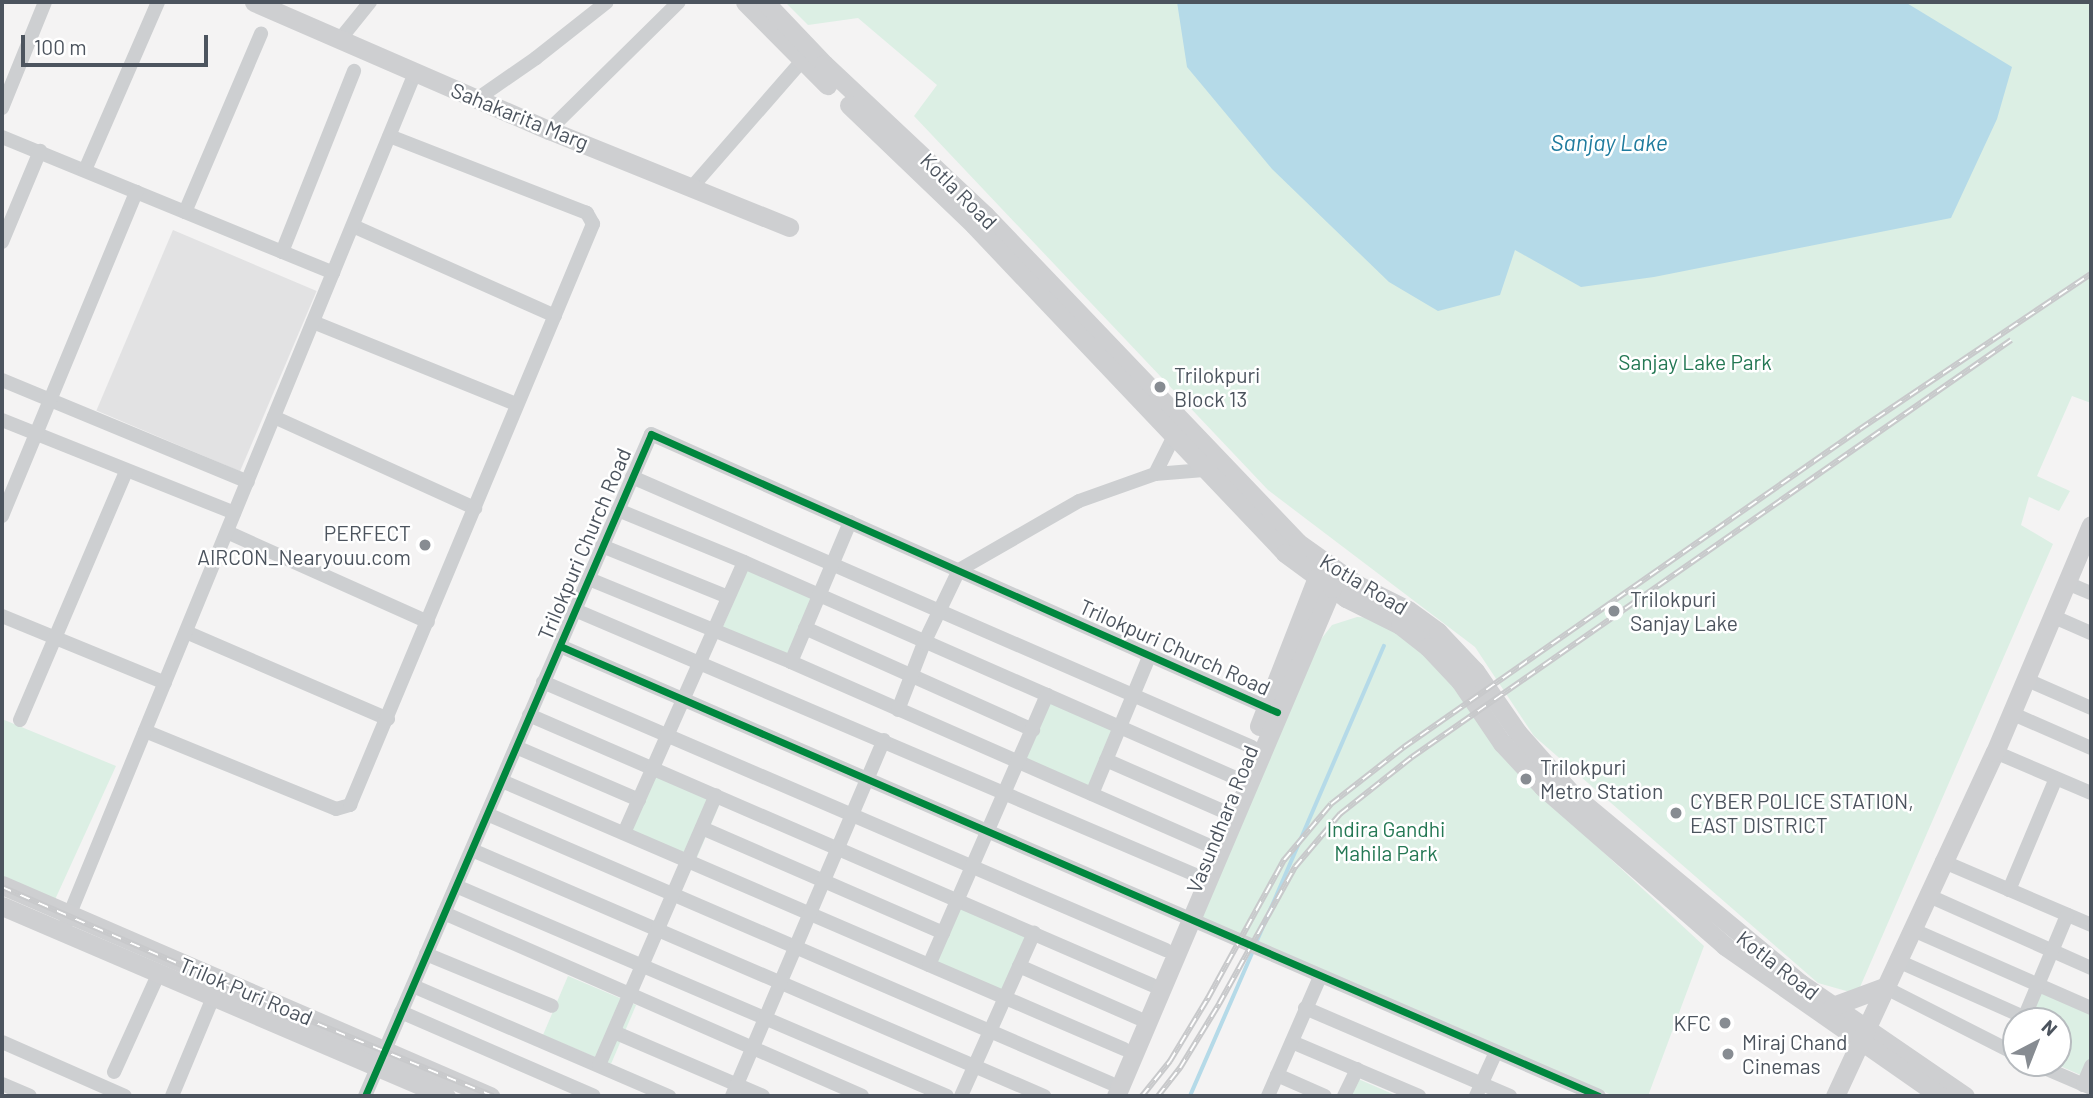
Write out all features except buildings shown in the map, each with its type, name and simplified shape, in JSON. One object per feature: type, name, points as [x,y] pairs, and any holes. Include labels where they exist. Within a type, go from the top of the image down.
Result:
[{"type":"main road","name":"Sahakarita Marg","points":[[254,2],[549,130],[789,227]]},
{"type":"main road","name":"Kotla Road","points":[[745,2],[974,225],[1285,553],[1327,577],[1428,647],[1460,681],[1502,743],[1543,787],[1725,946],[1862,1035],[1965,1096]]},
{"type":"main road","name":"Kotla Road","points":[[765,2],[824,64],[985,215],[1297,542],[1327,577],[1356,584],[1408,610],[1438,632],[1475,671],[1518,733],[1571,793],[1753,946],[1833,1006],[1862,1035],[1940,1096]]},
{"type":"main road","points":[[1835,1096],[1994,751],[2089,535]]},
{"type":"main road","name":"Vasundhara Road","points":[[1110,1092],[1188,917],[1327,577]]},
{"type":"main road","name":"Vasundhara Road","points":[[1110,1092],[1124,1049],[1166,950],[1188,917],[1198,876],[1223,811],[1272,710]]},
{"type":"main road","name":"Trilok Puri Road","points":[[2,885],[66,923],[217,988]]},
{"type":"main road","points":[[2,906],[66,923],[159,973],[217,988],[382,1058],[490,1096]]},
{"type":"main road","points":[[1833,1006],[1884,987]]},
{"type":"main road","points":[[382,1058],[442,1095]]},
{"type":"street","points":[[2,108],[45,2]]},
{"type":"street","points":[[85,170],[158,2]]},
{"type":"street","points":[[341,38],[370,2]]},
{"type":"street","points":[[477,99],[536,58],[607,2]]},
{"type":"street","points":[[549,130],[679,2]]},
{"type":"street","points":[[185,212],[261,34]]},
{"type":"street","points":[[692,187],[803,61]]},
{"type":"street","points":[[282,252],[354,71]]},
{"type":"street","points":[[66,923],[415,73]]},
{"type":"street","points":[[145,731],[341,810],[350,805],[593,224],[591,216],[390,136]]},
{"type":"street","points":[[2,137],[333,273]]},
{"type":"street","points":[[2,242],[40,151]]},
{"type":"street","points":[[2,516],[136,192]]},
{"type":"street","points":[[353,226],[555,316]]},
{"type":"street","points":[[313,322],[516,404]]},
{"type":"street","points":[[2,380],[248,482]]},
{"type":"street","points":[[274,417],[475,508]]},
{"type":"street","points":[[2,420],[126,472],[234,513]]},
{"type":"street","name":"Trilokpuri Church Road","points":[[365,1096],[651,434],[1272,710]]},
{"type":"street","points":[[1155,474],[1174,436]]},
{"type":"street","points":[[898,710],[924,643],[959,570],[1070,506],[1155,474],[1204,470]]},
{"type":"street","points":[[20,720],[126,472]]},
{"type":"street","points":[[632,477],[1252,747]]},
{"type":"street","points":[[618,510],[744,562],[1238,779]]},
{"type":"street","points":[[791,662],[850,522]]},
{"type":"street","points":[[227,532],[428,622]]},
{"type":"street","points":[[602,546],[728,597]]},
{"type":"street","points":[[624,833],[744,562]]},
{"type":"street","points":[[589,579],[791,662],[1210,846]]},
{"type":"street","points":[[2067,583],[2091,593]]},
{"type":"street","points":[[575,610],[1198,876]]},
{"type":"street","points":[[2,616],[165,683]]},
{"type":"street","points":[[2052,617],[2091,633]]},
{"type":"street","points":[[805,628],[1033,730]]},
{"type":"street","points":[[186,632],[388,719]]},
{"type":"street","points":[[560,646],[1599,1096]]},
{"type":"street","points":[[1091,794],[1150,655]]},
{"type":"street","points":[[2025,679],[2091,708]]},
{"type":"street","points":[[542,682],[1166,950]]},
{"type":"street","points":[[929,965],[1047,695]]},
{"type":"street","points":[[2011,713],[2091,748]]},
{"type":"street","points":[[529,715],[1152,985]]},
{"type":"street","points":[[734,1090],[884,740]]},
{"type":"street","points":[[516,747],[639,800]]},
{"type":"street","points":[[1994,751],[2091,793]]},
{"type":"street","points":[[1106,760],[1223,811]]},
{"type":"street","points":[[2009,890],[2056,778]]},
{"type":"street","points":[[502,782],[1124,1049]]},
{"type":"street","points":[[599,1065],[716,795]]},
{"type":"street","points":[[487,814],[990,1031],[1110,1092]]},
{"type":"street","points":[[702,828],[943,933]]},
{"type":"street","points":[[472,850],[1044,1096]]},
{"type":"street","points":[[1942,861],[2091,925]]},
{"type":"street","points":[[456,886],[947,1096]]},
{"type":"street","points":[[1927,895],[2091,968]]},
{"type":"street","points":[[444,913],[862,1096]]},
{"type":"street","points":[[2032,1007],[2038,985],[2067,915]]},
{"type":"street","points":[[1911,929],[2091,1008]]},
{"type":"street","points":[[961,1096],[1034,933]]},
{"type":"street","points":[[426,954],[552,1006]]},
{"type":"street","points":[[1898,961],[2002,1007]]},
{"type":"street","points":[[1019,966],[1139,1018]]},
{"type":"street","points":[[114,1072],[159,973]]},
{"type":"street","points":[[1268,1096],[1320,977]]},
{"type":"street","points":[[412,986],[669,1096]]},
{"type":"street","points":[[1884,987],[2002,1047]]},
{"type":"street","points":[[172,1096],[217,988]]},
{"type":"street","points":[[1305,1008],[1479,1090],[1510,1096]]},
{"type":"street","points":[[401,1013],[594,1096]]},
{"type":"street","points":[[614,1032],[734,1090],[763,1096]]},
{"type":"street","points":[[2,1042],[125,1096]]},
{"type":"street","points":[[1292,1042],[1357,1069],[1400,1092],[1419,1096]]},
{"type":"street","points":[[1479,1090],[1496,1052]]},
{"type":"street","points":[[2066,1077],[2087,1087],[2091,1066]]},
{"type":"street","points":[[1344,1096],[1357,1069]]},
{"type":"street","points":[[1277,1076],[1325,1096]]},
{"type":"street","points":[[2,1084],[30,1096]]},
{"type":"shaded area","points":[[173,230],[317,291],[240,471],[96,410]]},
{"type":"green space","name":"Sanjay Lake Park","points":[[785,2],[2091,2],[2091,403],[2072,396],[2037,476],[2070,491],[2059,511],[2029,497],[2021,525],[2053,544],[1857,994],[1818,983],[1534,736],[1475,647],[1268,490],[914,116],[937,85],[858,18],[808,25]]},
{"type":"green space","points":[[747,570],[814,599],[789,658],[722,630]]},
{"type":"green space","name":"Indira Gandhi Mahila Park","points":[[1357,617],[1375,618],[1427,654],[1542,795],[1704,946],[1648,1096],[1614,1096],[1194,917],[1315,647],[1332,625]]},
{"type":"green space","points":[[1048,701],[1115,730],[1090,789],[1023,761]]},
{"type":"green space","points":[[2,719],[116,766],[53,904],[2,882]]},
{"type":"green space","points":[[654,772],[721,801],[696,860],[629,832]]},
{"type":"green space","points":[[960,905],[1028,934],[1003,993],[935,964]]},
{"type":"green space","points":[[568,976],[636,1005],[611,1064],[543,1035]]},
{"type":"green space","points":[[2040,990],[2091,1012],[2091,1058],[2083,1076],[2072,1071],[2072,1007],[2033,1007]]},
{"type":"green space","points":[[1356,1078],[1395,1095],[1348,1096]]},
{"type":"water","name":"Sanjay Lake","points":[[1177,2],[1905,2],[2012,67],[1997,119],[1951,218],[1654,277],[1581,287],[1515,250],[1500,295],[1438,311],[1389,282],[1272,169],[1187,67]]},
{"type":"waterway","points":[[1256,943],[1384,646]]},
{"type":"waterway","points":[[1190,1096],[1253,951]]},
{"type":"railway","points":[[1142,1096],[1170,1061],[1208,998],[1284,860],[1331,804],[1404,747],[1860,429],[2091,274]]},
{"type":"railway","points":[[1158,1096],[1180,1068],[1219,1004],[1295,867],[1340,814],[1412,757],[2011,340]]},
{"type":"railway","points":[[2,887],[299,1016],[493,1096]]},
{"type":"cycle path","points":[[365,1096],[651,434],[1277,712]]},
{"type":"cycle path","points":[[560,646],[1599,1096]]},
{"type":"place","name":"Trilokpuri Block 13","points":[[1160,387]]},
{"type":"place","name":"PERFECT AIRCON_Nearyouu.com","points":[[425,545]]},
{"type":"place","name":"Trilokpuri Sanjay Lake","points":[[1614,611]]},
{"type":"place","name":"Trilokpuri Metro Station","points":[[1526,779]]},
{"type":"place","name":"CYBER POLICE STATION, EAST DISTRICT","points":[[1676,813]]},
{"type":"place","name":"KFC","points":[[1725,1023]]},
{"type":"place","name":"Miraj Chand Cinemas","points":[[1728,1054]]}]
